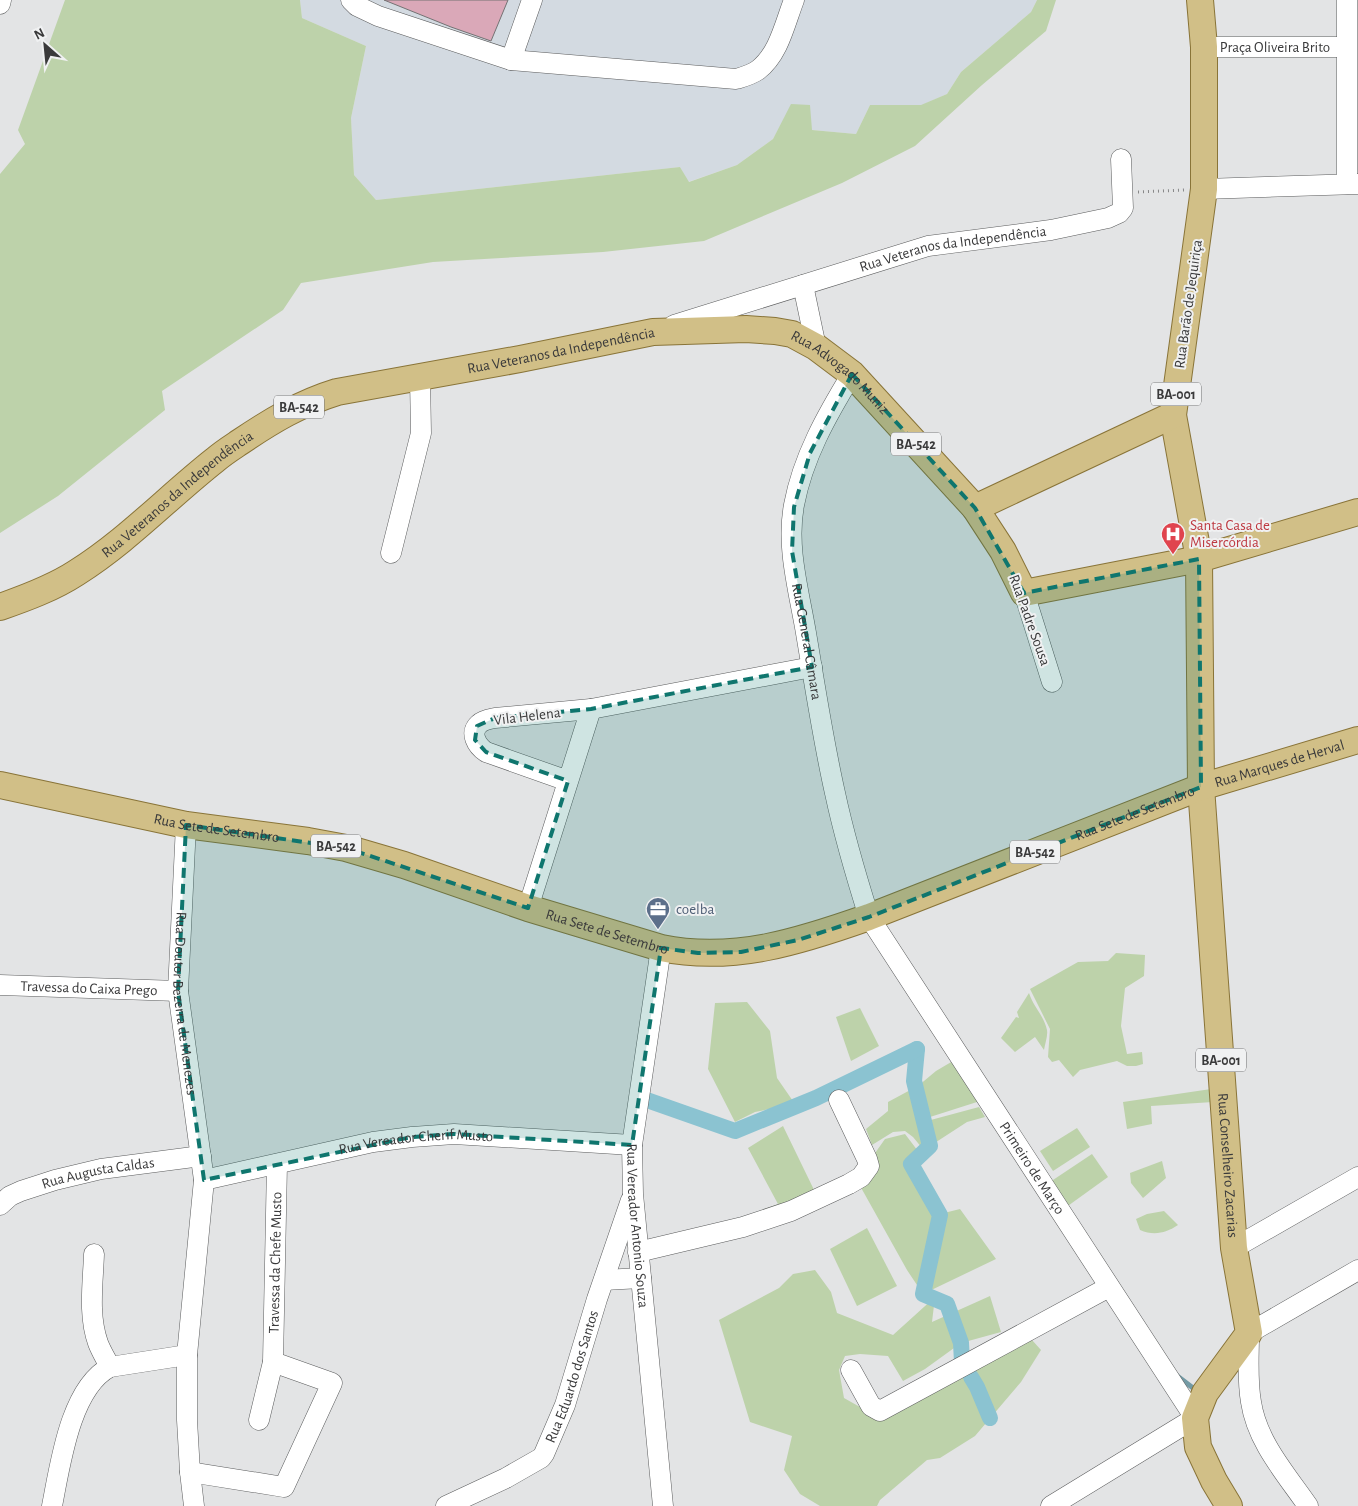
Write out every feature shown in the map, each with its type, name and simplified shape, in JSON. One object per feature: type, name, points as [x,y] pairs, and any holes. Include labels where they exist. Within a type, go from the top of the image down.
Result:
[{"type":"main road","name":"Rua Barão de Jequiriça","points":[[1200,0],[1204,48],[1204,189],[1173,415],[1199,559],[1201,787]]},
{"type":"main road","name":"Rua Advogado Muniz","points":[[653,332],[746,329],[775,331],[792,334],[816,347],[852,374],[975,508]]},
{"type":"main road","name":"Rua Veteranos da Independência","points":[[0,607],[21,600],[77,572],[121,540],[216,459],[264,426],[313,400],[337,392],[420,378],[653,332]]},
{"type":"main road","points":[[975,508],[1173,415]]},
{"type":"main road","name":"Rua Padre Sousa","points":[[975,508],[1003,551],[1024,593]]},
{"type":"main road","points":[[1024,593],[1199,559],[1358,512]]},
{"type":"main road","name":"Rua Marques de Herval","points":[[1201,787],[1358,740]]},
{"type":"main road","name":"Rua Sete de Setembro","points":[[0,786],[186,825],[308,841],[346,848],[404,865],[528,908],[661,948],[720,954],[741,952],[798,940],[869,918],[1201,787]]},
{"type":"main road","name":"Rua Conselheiro Zacarias","points":[[1201,787],[1234,1248],[1249,1333]]},
{"type":"main road","points":[[1229,1506],[1214,1481],[1198,1447],[1195,1418],[1205,1393],[1249,1333]]},
{"type":"street","points":[[0,4],[1,0]]},
{"type":"street","points":[[351,0],[357,6],[378,16],[510,60],[736,79],[748,76],[758,70],[769,58],[777,45],[794,0]]},
{"type":"street","points":[[510,60],[532,0]]},
{"type":"street","points":[[1204,189],[1352,184],[1346,47],[1352,20],[1347,0]]},
{"type":"street","name":"Praça Oliveira Brito","points":[[1204,48],[1346,47]]},
{"type":"street","name":"Rua Veteranos da Independência","points":[[653,332],[928,246],[1051,230],[1108,218],[1122,211],[1121,159]]},
{"type":"street","points":[[803,286],[816,347]]},
{"type":"street","name":"Rua General Câmara","points":[[852,374],[827,416],[810,453],[798,488],[794,507],[792,550],[834,792],[869,918]]},
{"type":"street","points":[[391,553],[421,433],[420,378]]},
{"type":"street","name":"Rua Padre Sousa","points":[[1024,593],[1052,682]]},
{"type":"street","points":[[528,908],[591,708],[812,667]]},
{"type":"street","name":"Vila Helena","points":[[568,781],[486,752],[480,748],[475,740],[475,729],[480,723],[495,718],[591,708]]},
{"type":"street","name":"Rua Doutor Bezerra de Menezes","points":[[186,825],[178,991],[204,1180],[187,1355],[187,1420],[194,1506]]},
{"type":"street","name":"Primeiro de Março","points":[[869,918],[1195,1418]]},
{"type":"street","name":"Rua Vereador Antonio Souza","points":[[661,948],[632,1145],[633,1194],[663,1506]]},
{"type":"street","name":"Travessa do Caixa Prego","points":[[0,985],[178,991]]},
{"type":"street","points":[[638,1252],[743,1227],[799,1207],[849,1184],[861,1176],[869,1166],[867,1159],[839,1100]]},
{"type":"street","name":"Rua Vereador Cherif Musto","points":[[204,1180],[373,1142],[412,1137],[454,1134],[632,1145]]},
{"type":"street","name":"Rua Augusta Caldas","points":[[0,1204],[10,1196],[21,1191],[55,1180],[101,1169],[201,1156]]},
{"type":"street","name":"Travessa da Chefe Musto","points":[[259,1420],[273,1362],[277,1164]]},
{"type":"street","points":[[1234,1248],[1358,1177]]},
{"type":"street","name":"Rua Eduardo dos Santos","points":[[446,1506],[506,1478],[541,1458],[544,1454],[565,1405],[633,1194]]},
{"type":"street","points":[[94,1254],[92,1296],[95,1332],[110,1367]]},
{"type":"street","points":[[1249,1333],[1358,1270]]},
{"type":"street","points":[[604,1280],[641,1278]]},
{"type":"street","points":[[851,1370],[871,1406],[880,1411],[1109,1287]]},
{"type":"street","name":"BA-001","points":[[1249,1333],[1251,1402],[1258,1428],[1269,1450],[1308,1506]]},
{"type":"street","points":[[52,1506],[61,1461],[74,1417],[81,1399],[95,1378],[110,1367],[187,1355]]},
{"type":"street","points":[[190,1472],[284,1487],[332,1383],[273,1362]]},
{"type":"street","points":[[1051,1506],[1195,1418]]},
{"type":"path","points":[[1122,192],[1204,189]]},
{"type":"highlighted area","points":[[852,374],[975,508],[1024,593],[1199,559],[1201,787],[869,917],[798,940],[741,952],[698,953],[661,948],[632,1145],[454,1134],[412,1137],[204,1180],[178,991],[186,825],[346,848],[528,908],[568,781],[486,752],[475,740],[477,726],[495,718],[591,709],[812,667],[792,551],[794,507],[810,453]]},
{"type":"shaded area","points":[[300,0],[1037,0],[1031,12],[961,72],[947,94],[922,105],[870,105],[856,134],[812,130],[792,104],[773,139],[737,165],[688,182],[680,167],[376,200],[354,175],[351,118],[366,46],[302,18]]},
{"type":"green space","points":[[65,0],[300,0],[302,18],[366,46],[351,118],[354,175],[376,200],[680,167],[689,182],[737,165],[773,139],[791,104],[810,105],[812,130],[856,134],[870,105],[921,105],[947,94],[961,72],[1031,12],[1037,0],[1056,0],[1046,31],[982,85],[915,146],[842,183],[704,241],[603,252],[433,262],[301,283],[283,310],[162,391],[165,410],[58,496],[0,533],[0,174],[25,144],[18,130]]},
{"type":"green space","points":[[1116,953],[1145,955],[1144,976],[1125,988],[1121,1026],[1127,1054],[1142,1052],[1143,1064],[1127,1066],[1117,1061],[1080,1070],[1073,1077],[1059,1060],[1052,1062],[1048,1057],[1050,1029],[1030,989],[1078,962],[1108,961]]},
{"type":"green space","points":[[1029,993],[1047,1030],[1044,1050],[1035,1037],[1015,1052],[1001,1038],[1016,1017],[1019,1018],[1017,1012]]},
{"type":"green space","points":[[747,1002],[770,1031],[777,1078],[795,1104],[755,1112],[735,1122],[708,1069],[715,1003]]},
{"type":"green space","points":[[860,1008],[879,1046],[851,1061],[836,1017]]},
{"type":"green space","points":[[958,1058],[980,1094],[977,1102],[930,1117],[918,1086],[936,1071]]},
{"type":"green space","points":[[914,1088],[923,1115],[922,1137],[928,1148],[927,1154],[913,1137],[905,1131],[893,1132],[872,1145],[866,1129],[888,1111],[888,1102]]},
{"type":"green space","points":[[1211,1089],[1213,1102],[1151,1106],[1152,1124],[1127,1129],[1123,1102]]},
{"type":"green space","points":[[979,1107],[985,1117],[967,1122],[930,1146],[923,1132],[927,1121]]},
{"type":"green space","points":[[783,1126],[816,1194],[741,1218],[778,1204],[748,1148]]},
{"type":"green space","points":[[1077,1128],[1090,1147],[1053,1171],[1040,1151]]},
{"type":"green space","points":[[905,1134],[924,1159],[911,1164],[917,1181],[940,1214],[960,1209],[996,1259],[923,1294],[907,1270],[859,1184],[873,1156],[885,1139]]},
{"type":"green space","points":[[1092,1154],[1108,1177],[1065,1208],[1050,1182]]},
{"type":"green space","points":[[1162,1161],[1166,1178],[1143,1198],[1131,1183],[1130,1173]]},
{"type":"green space","points":[[1164,1211],[1178,1225],[1160,1233],[1140,1230],[1136,1219],[1147,1214]]},
{"type":"green space","points":[[867,1228],[897,1286],[857,1306],[830,1249]]},
{"type":"green space","points":[[815,1270],[831,1292],[837,1313],[893,1335],[935,1297],[932,1322],[990,1296],[1001,1332],[961,1343],[925,1369],[903,1381],[888,1356],[860,1354],[845,1356],[839,1370],[844,1398],[883,1420],[1032,1340],[1041,1350],[1021,1382],[975,1436],[940,1458],[927,1460],[880,1500],[877,1506],[820,1506],[800,1494],[784,1470],[792,1436],[750,1422],[719,1320],[779,1288],[793,1274]]},
{"type":"building","points":[[384,0],[508,0],[491,41]]},
{"type":"waterway","points":[[917,1049],[914,1081],[930,1146],[911,1164],[940,1215],[923,1294],[947,1304],[961,1343],[962,1362]]},
{"type":"waterway","points":[[644,1099],[735,1131],[816,1098],[917,1049]]},
{"type":"waterway","points":[[1176,1375],[1193,1388]]},
{"type":"waterway","points":[[971,1377],[990,1418]]},
{"type":"place","name":"Santa Casa de Misercórdia","points":[[1173,555]]},
{"type":"place","name":"coelba","points":[[658,930]]}]
